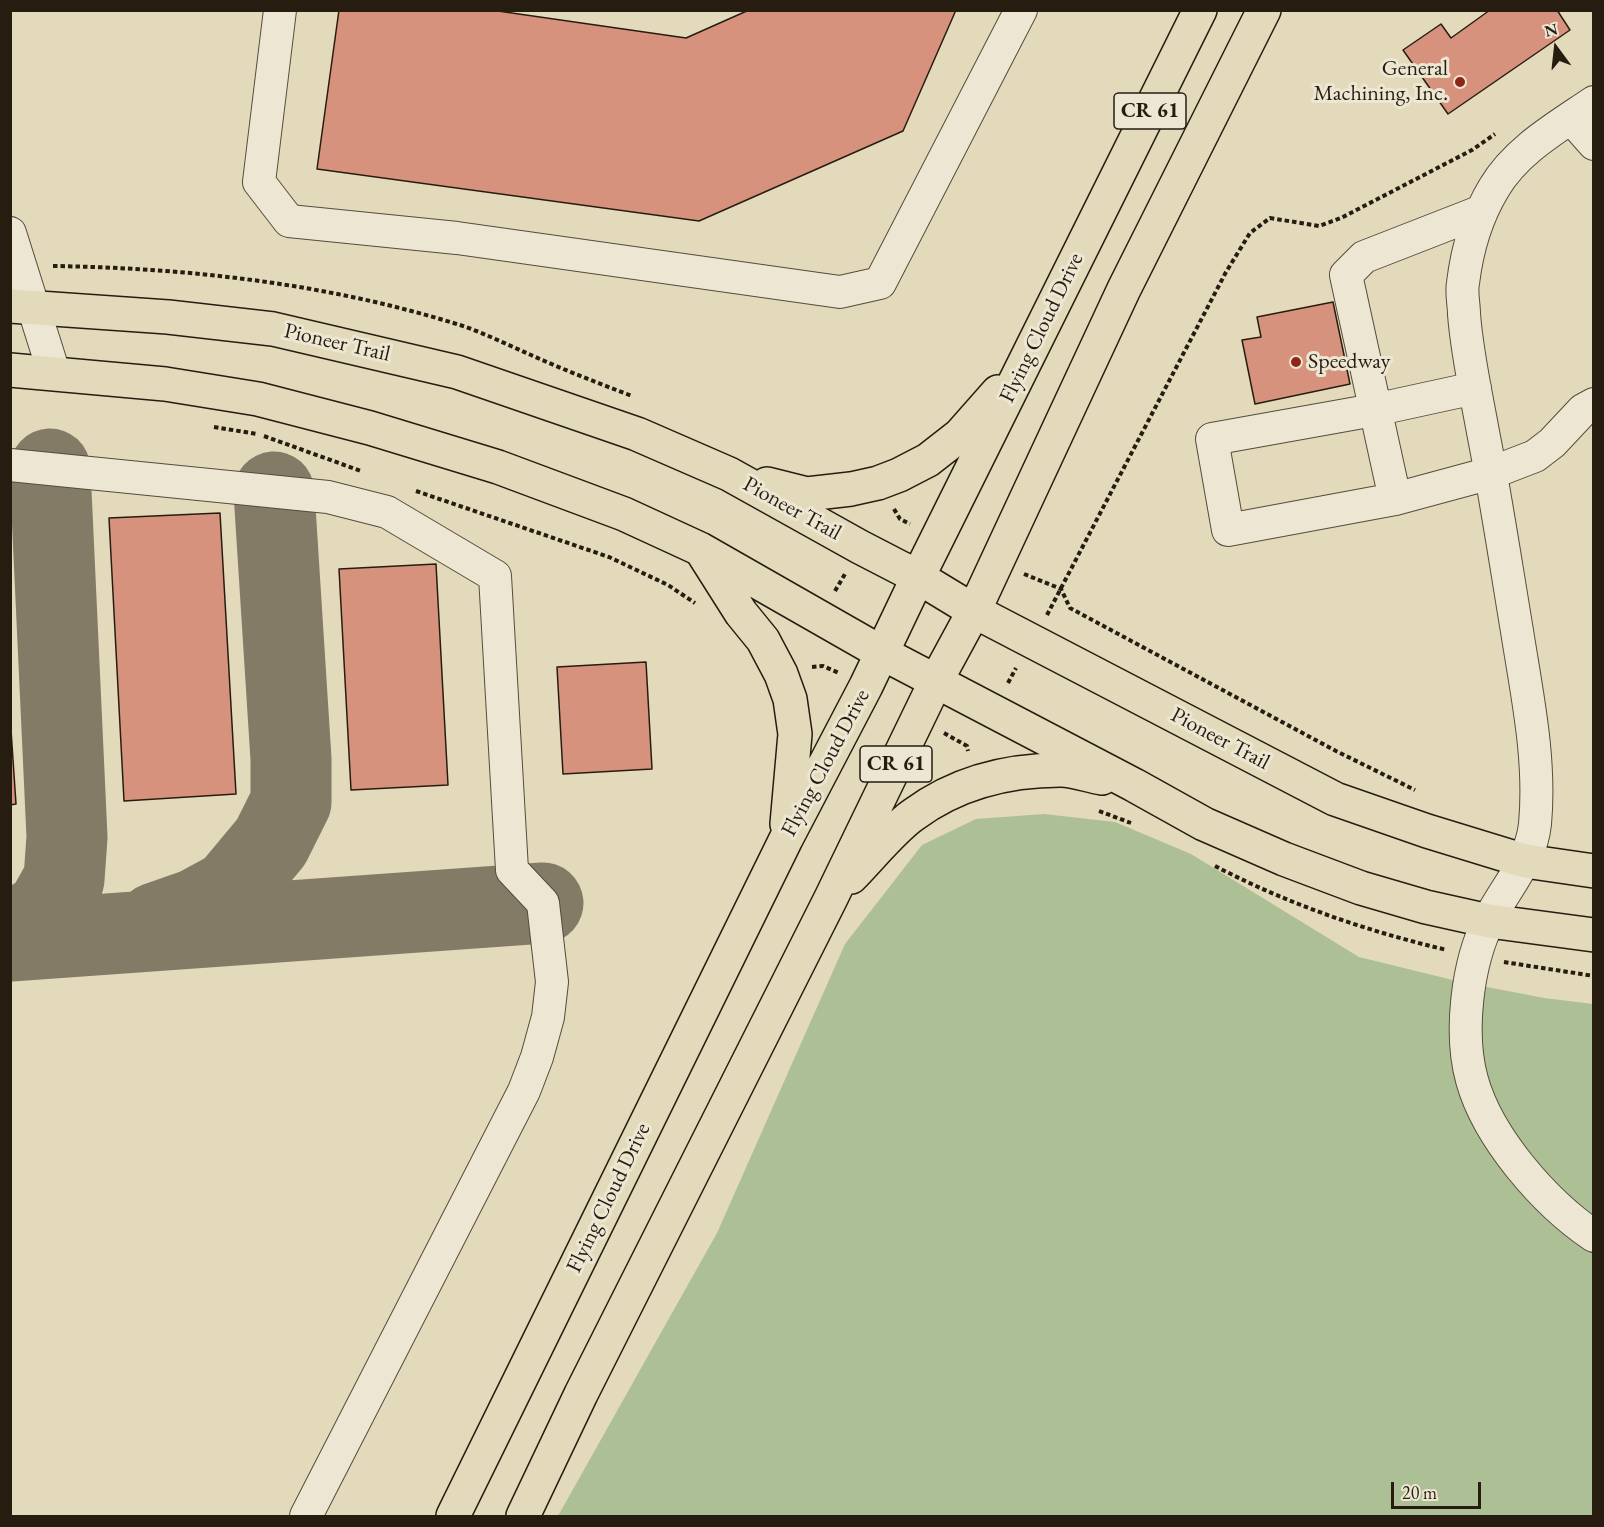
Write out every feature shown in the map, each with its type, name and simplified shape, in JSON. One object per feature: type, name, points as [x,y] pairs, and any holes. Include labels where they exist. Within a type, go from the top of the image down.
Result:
[{"type":"main road","name":"Flying Cloud Drive","points":[[453,1516],[786,839],[882,653],[1200,10]]},
{"type":"main road","name":"CR 61","points":[[523,1516],[592,1373],[831,898],[936,681],[974,611],[1124,289],[1264,10]]},
{"type":"main road","name":"Pioneer Trail","points":[[22,306],[168,317],[273,329],[389,354],[457,372],[637,434],[729,474],[918,577],[974,611],[1335,799],[1427,831],[1525,861],[1593,871]]},
{"type":"main road","points":[[729,474],[807,494],[851,489],[899,475],[928,460],[960,435],[1027,359]]},
{"type":"main road","points":[[10,370],[165,384],[258,399],[370,428],[498,467],[624,514],[700,549],[882,653],[1204,824],[1284,859],[1361,888],[1426,906],[1489,921],[1593,935]]},
{"type":"main road","points":[[700,549],[741,613],[763,640],[790,699],[795,734],[786,839]]},
{"type":"main road","points":[[831,898],[911,816],[942,796],[975,781],[1017,773],[1063,770],[1134,785]]},
{"type":"street","points":[[280,10],[259,182],[289,221],[457,238],[840,292],[880,283],[1021,10]]},
{"type":"street","points":[[1593,144],[1582,110],[1520,156],[1496,185],[1482,211],[1470,245],[1462,286],[1466,340],[1491,473],[1536,747],[1535,827],[1525,861],[1489,921],[1476,957],[1465,1010],[1472,1079],[1484,1110],[1505,1149],[1576,1224],[1593,1236]]},
{"type":"street","points":[[1395,499],[1346,275],[1364,256],[1482,211]]},
{"type":"street","points":[[10,233],[22,306],[54,373]]},
{"type":"street","points":[[1475,388],[1374,410],[1212,440],[1228,530],[1395,499],[1491,473],[1535,456],[1552,443],[1583,410],[1593,404]]},
{"type":"street","points":[[10,465],[328,497],[387,512],[495,576],[512,870],[543,903],[552,982],[548,1017],[537,1057],[524,1091],[306,1516]]},
{"type":"path","points":[[967,747],[992,710],[1033,640],[1226,272],[1250,233],[1270,218],[1318,226],[1341,218],[1472,150],[1500,131]]},
{"type":"path","points":[[811,668],[806,643],[877,518],[893,508]]},
{"type":"green space","points":[[1044,814],[1115,822],[1191,854],[1359,957],[1461,982],[1544,998],[1593,1004],[1593,1516],[558,1516],[717,1233],[845,944],[922,845],[976,819]]},
{"type":"building","points":[[339,10],[491,10],[686,38],[749,10],[956,10],[903,131],[699,221],[317,169]]},
{"type":"building","name":"General Machining, Inc.","points":[[1490,10],[1557,10],[1570,30],[1448,114],[1403,50],[1441,24],[1451,38]]},
{"type":"building","name":"Speedway","points":[[1333,302],[1350,384],[1255,404],[1242,340],[1261,337],[1257,317]]},
{"type":"building","points":[[220,513],[236,794],[124,801],[109,518]]},
{"type":"building","points":[[436,564],[448,785],[351,790],[339,569]]},
{"type":"building","points":[[646,662],[652,769],[563,774],[557,667]]},
{"type":"building","points":[[10,715],[16,804],[10,805]]},
{"type":"taxiway","points":[[10,935],[46,911],[64,879],[67,837],[50,469]]},
{"type":"taxiway","points":[[156,923],[196,909],[231,890],[271,842],[291,802],[291,759],[274,492]]},
{"type":"taxiway","points":[[10,941],[543,903]]},
{"type":"place","name":"General Machining, Inc.","points":[[1460,82]]},
{"type":"place","name":"Speedway","points":[[1296,362]]}]
